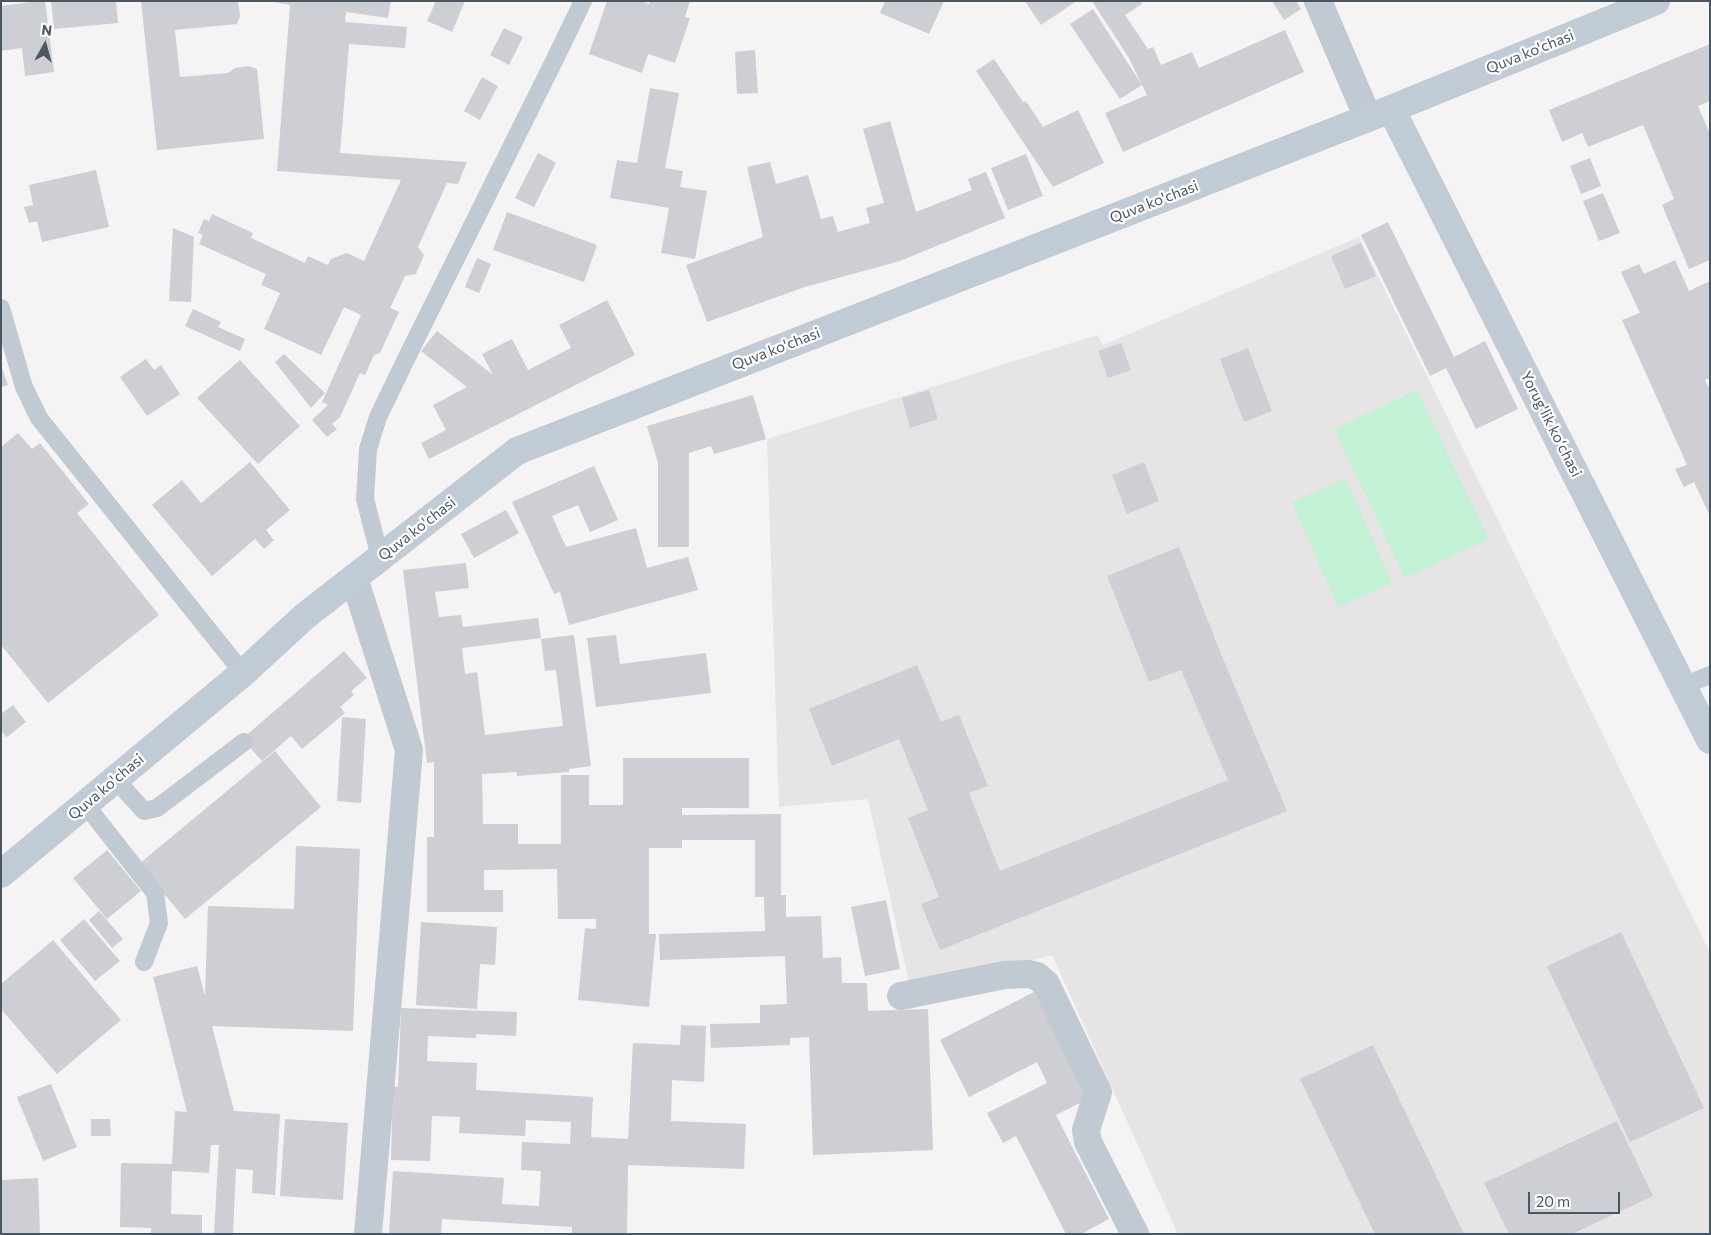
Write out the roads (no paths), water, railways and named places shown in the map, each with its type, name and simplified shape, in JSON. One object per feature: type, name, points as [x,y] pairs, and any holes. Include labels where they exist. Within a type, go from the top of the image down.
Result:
[{"type":"main road","name":"Quva ko'chasi","points":[[1,874],[242,673],[305,616],[517,451],[1380,113],[1656,1]]},
{"type":"main road","name":"Yorug'lik koʻchasi","points":[[1380,113],[1710,740]]},
{"type":"street","points":[[1318,1],[1380,113]]},
{"type":"street","points":[[354,578],[409,750],[368,1234]]},
{"type":"street","points":[[901,996],[1004,975],[1028,974],[1037,976],[1046,984],[1098,1092],[1086,1130],[1088,1142],[1135,1234]]},
{"type":"lane","points":[[380,557],[365,499],[368,449],[378,417],[583,1]]},
{"type":"lane","points":[[1,308],[24,387],[39,418],[242,673]]},
{"type":"lane","points":[[1683,686],[1710,675]]},
{"type":"lane","points":[[115,779],[144,811],[157,808],[244,742]]},
{"type":"lane","points":[[85,804],[155,894],[159,923],[144,962]]}]
